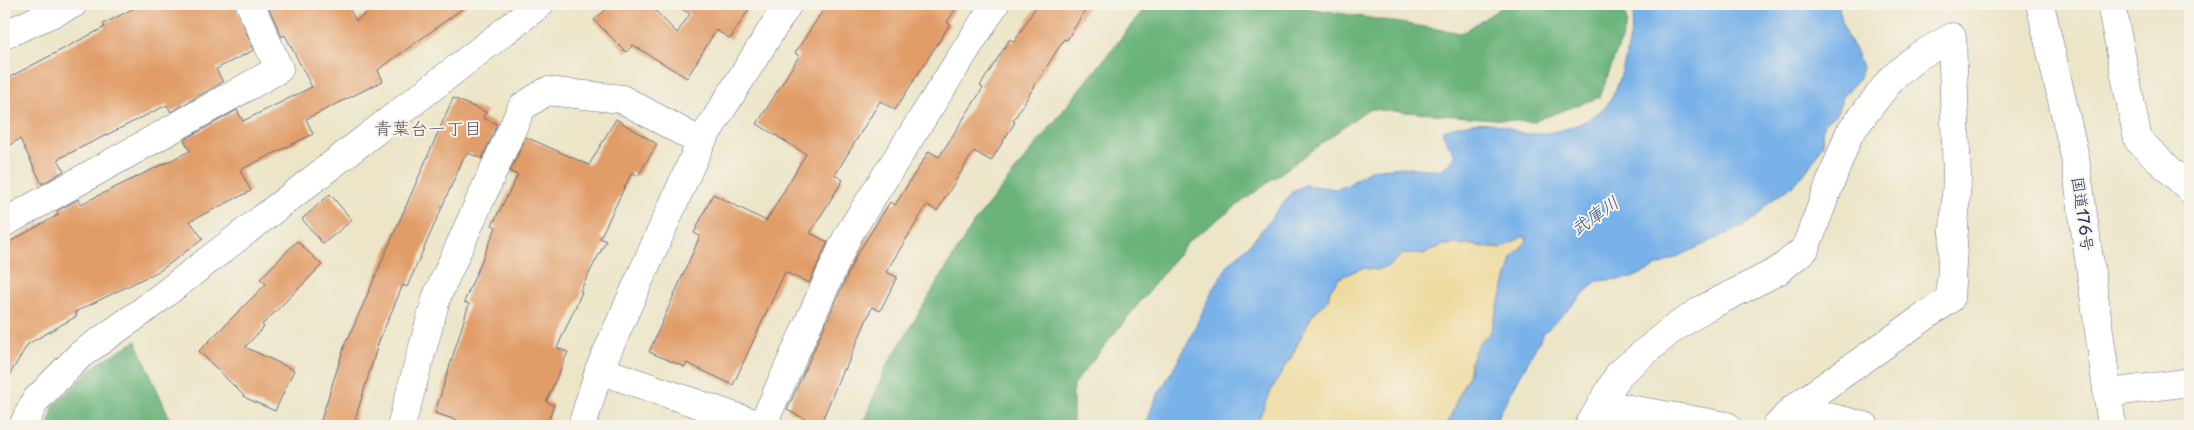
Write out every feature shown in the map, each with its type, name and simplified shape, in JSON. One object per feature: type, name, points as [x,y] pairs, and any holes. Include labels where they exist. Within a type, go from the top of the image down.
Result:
[{"type":"main road","points":[[4,35],[73,4]]},
{"type":"main road","points":[[4,223],[279,69],[250,4]]},
{"type":"main road","points":[[23,426],[35,401],[80,355],[148,307],[540,4]]},
{"type":"main road","points":[[582,426],[599,370],[701,142],[788,4]]},
{"type":"main road","points":[[599,370],[762,426],[848,235],[995,4]]},
{"type":"main road","name":"国道176号","points":[[2040,4],[2075,157],[2109,393],[2112,426]]},
{"type":"main road","points":[[2111,4],[2138,140],[2190,189]]},
{"type":"main road","points":[[1726,426],[1595,415],[1619,374],[1670,331],[1703,309],[1778,271],[1804,248],[1849,134],[1890,78],[1917,57],[1952,37],[1957,178],[1950,299],[1785,417]]},
{"type":"main road","points":[[401,426],[437,296],[522,107],[546,91],[622,99],[701,142]]},
{"type":"main road","points":[[2109,393],[2190,382]]},
{"type":"main road","points":[[1785,417],[1865,426]]},
{"type":"green space","points":[[1148,4],[1192,4],[1211,13],[1222,4],[1283,4],[1462,33],[1507,4],[1624,4],[1627,24],[1600,97],[1532,122],[1368,109],[1189,241],[1073,385],[1073,426],[862,426],[886,367],[973,224]]},
{"type":"green space","points":[[136,341],[173,426],[48,426],[54,405],[97,364]]},
{"type":"sand","points":[[1524,236],[1527,241],[1513,256],[1491,331],[1470,362],[1468,377],[1461,389],[1447,426],[1263,426],[1258,418],[1273,387],[1291,358],[1312,315],[1328,300],[1330,290],[1339,278],[1362,268],[1377,270],[1389,266],[1403,254],[1424,254],[1443,245],[1467,244],[1501,248]]},
{"type":"water","name":"武庫川","points":[[1635,4],[1838,4],[1845,33],[1862,67],[1859,78],[1842,98],[1837,113],[1825,123],[1822,132],[1823,144],[1808,169],[1794,185],[1768,203],[1756,218],[1737,229],[1632,278],[1597,281],[1543,334],[1493,426],[1447,426],[1469,375],[1475,350],[1491,331],[1513,256],[1527,241],[1524,236],[1501,248],[1467,244],[1443,245],[1424,254],[1403,254],[1389,266],[1377,270],[1362,268],[1339,278],[1330,290],[1328,300],[1312,315],[1291,357],[1273,387],[1259,418],[1263,426],[1144,426],[1156,398],[1187,345],[1212,291],[1229,264],[1257,236],[1293,191],[1305,185],[1336,189],[1348,185],[1370,170],[1402,167],[1439,170],[1449,164],[1455,155],[1443,135],[1443,130],[1458,126],[1488,123],[1525,134],[1538,134],[1570,128],[1589,119],[1606,106],[1617,86],[1629,42]]},
{"type":"building","points":[[142,4],[235,4],[254,50],[216,69],[223,82],[171,112],[167,105],[58,159],[64,171],[42,184],[20,139],[4,148],[4,80],[105,27],[103,24]]},
{"type":"building","points":[[267,4],[347,4],[356,21],[379,4],[469,4],[378,70],[383,81],[306,119],[313,134],[240,170],[251,191],[190,221],[203,239],[161,270],[75,312],[77,316],[28,344],[4,384],[4,245],[58,215],[57,211],[79,199],[81,204],[190,151],[184,140],[237,110],[243,121],[312,87],[285,35],[282,37]]},
{"type":"building","points":[[612,4],[649,4],[677,33],[690,14],[674,4],[752,4],[730,39],[716,30],[687,78],[633,45],[626,52],[594,20]]},
{"type":"building","points":[[827,4],[959,4],[947,22],[950,24],[895,110],[880,101],[835,175],[843,180],[810,233],[828,242],[809,283],[785,272],[733,385],[687,363],[685,367],[649,352],[700,236],[694,233],[713,194],[766,221],[806,154],[757,124],[799,56],[795,53]]},
{"type":"building","points":[[1038,4],[1089,4],[1067,40],[1064,39],[1013,121],[1015,122],[991,161],[974,151],[937,211],[927,205],[886,272],[897,277],[880,311],[872,307],[845,370],[843,369],[820,426],[787,410],[856,256],[890,202],[895,205],[929,151],[939,157],[983,88],[980,86],[1010,39],[1014,42]]},
{"type":"building","points":[[453,98],[486,112],[483,118],[497,124],[482,159],[468,153],[463,159],[407,287],[403,285],[379,341],[353,426],[319,426],[347,338]]},
{"type":"building","points":[[616,119],[657,144],[638,176],[632,172],[600,238],[606,241],[580,291],[582,292],[557,348],[568,352],[546,402],[554,405],[546,426],[474,426],[435,413],[469,304],[464,302],[496,227],[492,225],[518,175],[510,172],[526,137],[589,165]]},
{"type":"building","points":[[330,194],[352,220],[323,244],[302,219]]},
{"type":"building","points":[[297,241],[322,265],[262,325],[264,327],[245,347],[294,370],[275,411],[246,398],[199,351],[266,284],[260,279]]},
{"type":"district","name":"青葉台一丁目","points":[[428,129]]}]
